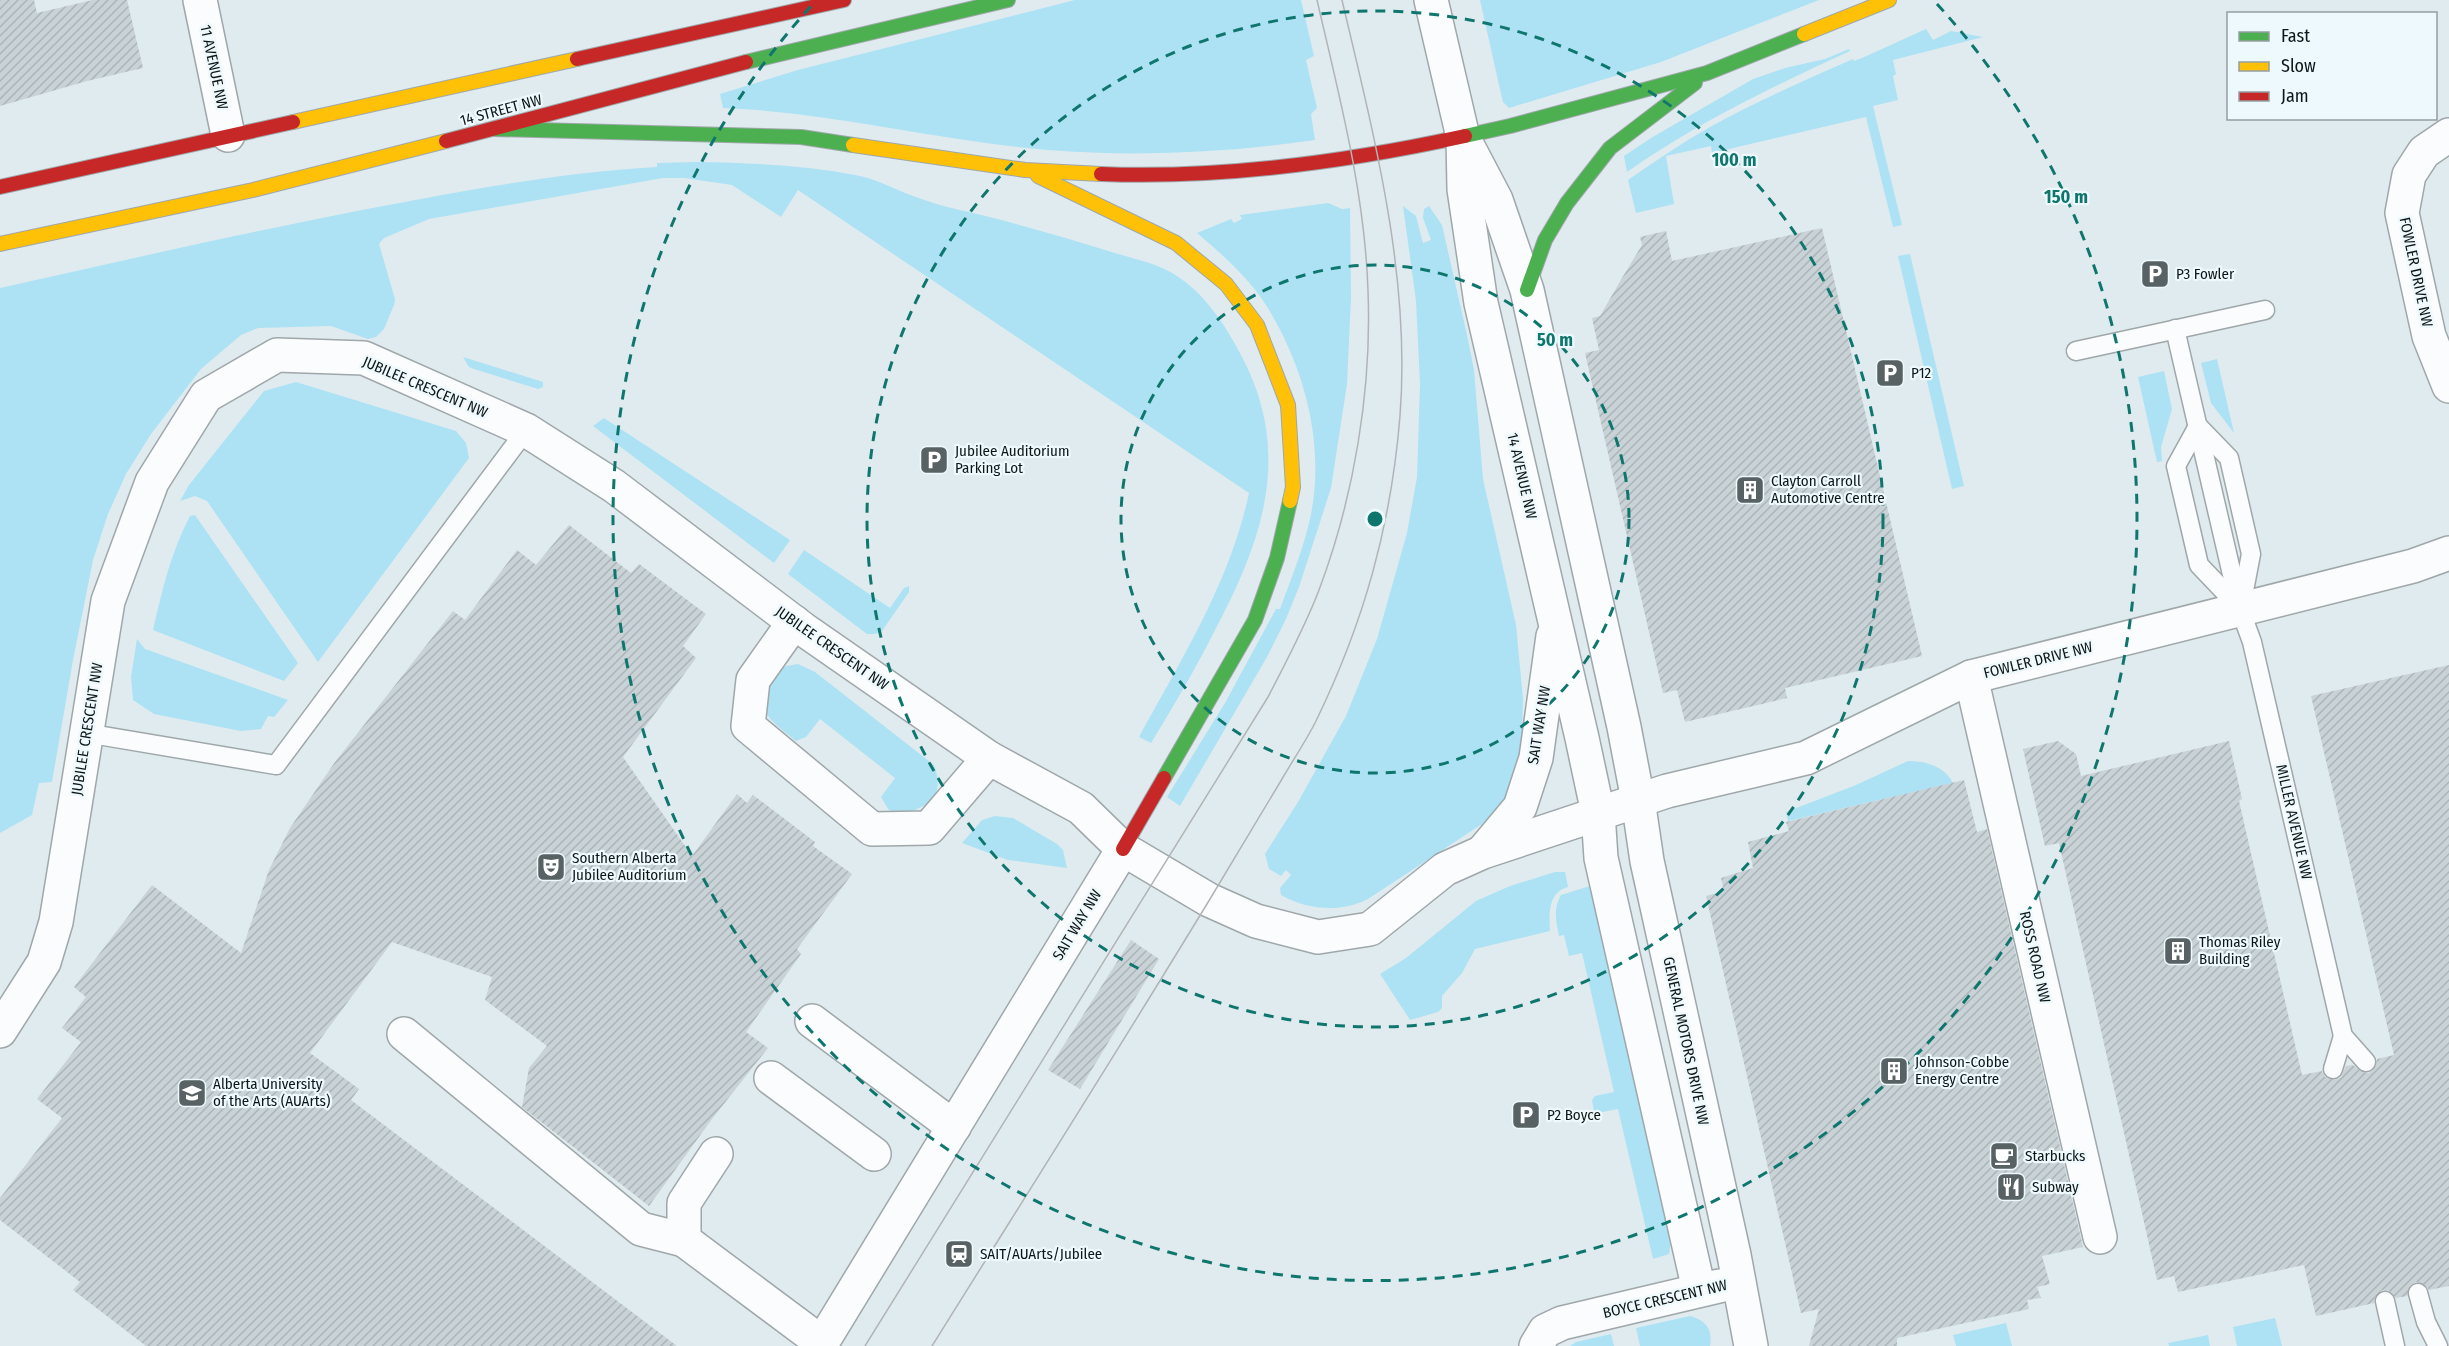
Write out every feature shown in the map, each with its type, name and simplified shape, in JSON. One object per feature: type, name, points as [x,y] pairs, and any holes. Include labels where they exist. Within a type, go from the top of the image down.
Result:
[{"type":"main road","points":[[0,187],[811,5],[844,0]]},
{"type":"main road","name":"14 STREET NW","points":[[0,244],[253,190],[495,129],[786,51],[1008,0]]},
{"type":"main road","points":[[495,129],[801,137],[1025,170],[1130,175],[1208,174],[1325,160],[1463,137],[1707,74],[1889,0]]},
{"type":"main road","points":[[1527,290],[1545,240],[1567,203],[1610,148],[1707,74]]},
{"type":"main road","points":[[1025,170],[1176,243],[1226,284],[1257,326],[1288,405],[1293,487],[1277,558],[1255,620],[1123,849]]},
{"type":"street","name":"11 AVENUE NW","points":[[200,0],[228,135]]},
{"type":"street","name":"14 AVENUE NW","points":[[1432,5],[1463,137],[1464,189],[1481,303],[1556,620],[1598,813]]},
{"type":"street","name":"FOWLER DRIVE NW","points":[[2449,135],[2424,152],[2409,175],[2402,213],[2429,336],[2449,386]]},
{"type":"street","name":"14 AVENUE NW","points":[[1463,137],[1496,200],[1527,290],[1624,727],[1638,800]]},
{"type":"street","name":"JUBILEE CRESCENT NW","points":[[0,1031],[44,962],[53,932],[108,601],[152,482],[206,396],[277,355],[364,358],[526,430],[614,486],[794,622],[989,758],[1081,808],[1123,849]]},
{"type":"street","name":"FOWLER DRIVE NW","points":[[1638,800],[1806,758],[1971,677],[2413,566],[2449,553]]},
{"type":"street","name":"SAIT WAY NW","points":[[1483,852],[1520,807],[1536,758],[1556,620]]},
{"type":"street","points":[[794,622],[753,680],[748,726],[872,829],[929,828],[989,758]]},
{"type":"street","name":"ROSS ROAD NW","points":[[1971,677],[2100,1237]]},
{"type":"street","name":"SAIT WAY NW","points":[[821,1344],[1123,849],[1209,900],[1256,921],[1318,938],[1370,929],[1445,868],[1483,852],[1638,800]]},
{"type":"street","name":"GENERAL MOTORS DRIVE NW","points":[[1638,800],[1647,861],[1739,1282]]},
{"type":"street","points":[[1598,813],[1601,858],[1699,1290]]},
{"type":"street","points":[[812,1021],[954,1127]]},
{"type":"street","points":[[404,1034],[641,1229],[684,1240],[821,1344]]},
{"type":"street","points":[[771,1078],[874,1154]]},
{"type":"street","points":[[684,1240],[684,1203],[716,1154]]},
{"type":"street","name":"BOYCE CRESCENT NW","points":[[1536,1346],[1545,1331],[1562,1323],[1739,1282],[1751,1346]]},
{"type":"lane","points":[[2076,351],[2265,310]]},
{"type":"lane","points":[[2175,329],[2198,426],[2229,458],[2247,534],[2251,554],[2240,609]]},
{"type":"lane","points":[[2198,426],[2176,466],[2199,565],[2240,609]]},
{"type":"lane","points":[[86,733],[276,765],[526,430]]},
{"type":"lane","name":"MILLER AVENUE NW","points":[[2240,609],[2252,642],[2343,1036],[2366,1062]]},
{"type":"lane","name":"MILLER AVENUE NW","points":[[2333,1069],[2343,1036]]},
{"type":"lane","points":[[2418,1293],[2426,1322],[2439,1346]]},
{"type":"lane","points":[[2385,1301],[2395,1346]]},
{"type":"shaded area","points":[[1075,0],[1301,0],[1314,56],[1306,60],[1317,108],[1311,114],[1315,140],[1215,151],[1082,152],[1007,146],[804,115],[723,108],[720,94],[798,70]]},
{"type":"shaded area","points":[[1480,0],[1819,0],[1661,62],[1509,108],[1503,102]]},
{"type":"shaded area","points":[[1926,29],[1933,40],[1951,31],[1983,37],[1893,60],[1896,74],[1893,76],[1898,100],[1873,106],[1902,225],[1893,227],[1866,117],[1712,153],[1711,146],[1666,156],[1674,204],[1636,213],[1628,180],[1679,146],[1745,109],[1853,59],[1854,61],[1862,58]]},
{"type":"shaded area","points":[[1849,49],[1850,51],[1708,121],[1627,172],[1624,156],[1753,79],[1785,68],[1825,59]]},
{"type":"shaded area","points":[[697,162],[796,167],[862,176],[937,204],[1029,227],[1155,265],[1186,283],[1211,307],[1236,346],[1254,384],[1265,420],[1268,456],[1266,491],[1259,526],[1232,596],[1192,674],[1151,743],[1139,737],[1188,649],[1217,588],[1241,526],[1249,493],[798,190],[781,217],[732,185],[684,178],[663,178],[429,219],[384,238],[379,244],[395,299],[384,329],[376,337],[368,339],[331,326],[258,328],[241,335],[201,369],[151,434],[126,474],[108,514],[93,560],[52,782],[39,783],[32,815],[0,833],[0,288],[253,232],[436,196],[562,176],[657,167],[657,163]]},
{"type":"shaded area","points":[[1328,203],[1342,209],[1350,208],[1351,298],[1347,384],[1331,488],[1299,587],[1286,619],[1267,657],[1180,806],[1167,797],[1225,703],[1276,609],[1280,609],[1310,519],[1315,464],[1309,408],[1292,355],[1280,329],[1252,285],[1197,233],[1231,219],[1234,223],[1242,219],[1240,215]]},
{"type":"shaded area","points":[[1403,206],[1416,216],[1423,243],[1431,240],[1423,218],[1424,209],[1429,206],[1442,225],[1467,335],[1474,370],[1483,479],[1516,625],[1523,699],[1521,761],[1505,801],[1497,812],[1482,824],[1368,899],[1335,908],[1313,907],[1281,895],[1280,888],[1291,875],[1286,870],[1281,876],[1269,869],[1265,854],[1298,802],[1346,716],[1377,639],[1407,533],[1417,477],[1420,384],[1416,301]]},
{"type":"shaded area","points":[[1910,254],[1964,486],[1952,489],[1898,256]]},
{"type":"shaded area","points":[[463,357],[543,382],[543,387],[538,389],[474,369],[469,367]]},
{"type":"shaded area","points":[[2217,359],[2234,433],[2211,403],[2201,363]]},
{"type":"shaded area","points":[[2164,371],[2172,409],[2161,447],[2162,461],[2157,462],[2138,377]]},
{"type":"shaded area","points":[[296,382],[456,431],[466,443],[469,458],[318,662],[207,501],[195,496],[180,501],[189,485],[264,391]]},
{"type":"shaded area","points":[[604,418],[790,540],[774,563],[593,426]]},
{"type":"shaded area","points":[[195,515],[298,663],[284,681],[153,630],[172,557],[190,516]]},
{"type":"shaded area","points":[[804,550],[890,608],[904,588],[909,586],[909,592],[882,631],[867,634],[788,574]]},
{"type":"shaded area","points":[[137,639],[145,649],[288,700],[274,717],[268,716],[261,729],[241,731],[154,714],[133,700],[131,677]]},
{"type":"shaded area","points":[[798,664],[815,672],[934,765],[938,785],[936,793],[926,805],[898,815],[888,809],[881,797],[895,778],[820,719],[806,737],[796,741],[769,717],[765,710],[765,693],[776,668]]},
{"type":"shaded area","points":[[1908,761],[1934,766],[1945,772],[1953,783],[1788,821],[1786,812],[1856,785]]},
{"type":"shaded area","points":[[995,816],[1013,818],[1057,844],[1063,850],[1067,868],[1008,860],[962,843],[982,820]]},
{"type":"shaded area","points":[[1555,872],[1565,872],[1568,887],[1561,890],[1553,899],[1550,911],[1550,931],[1475,949],[1462,973],[1442,996],[1442,1008],[1438,1012],[1410,1020],[1380,974],[1406,958],[1476,901],[1510,886]]},
{"type":"shaded area","points":[[1590,886],[1671,1240],[1669,1254],[1653,1259],[1618,1109],[1594,1112],[1592,1100],[1595,1096],[1614,1092],[1582,953],[1569,956],[1564,935],[1559,936],[1557,925],[1556,910],[1561,895]]},
{"type":"shaded area","points":[[1690,1316],[1707,1326],[1711,1340],[1710,1346],[1640,1346],[1636,1328]]},
{"type":"shaded area","points":[[2275,1318],[2282,1346],[2237,1346],[2233,1327]]},
{"type":"shaded area","points":[[2006,1323],[2012,1346],[1956,1346],[1953,1335]]},
{"type":"shaded area","points":[[1611,1334],[1614,1346],[1570,1346],[1576,1342]]},
{"type":"shaded area","points":[[2208,1335],[2210,1346],[2169,1346],[2168,1343]]},
{"type":"building","points":[[0,0],[34,0],[37,13],[93,0],[127,0],[143,68],[87,81],[0,106]]},
{"type":"building","name":"Clayton Carroll Automotive Centre","points":[[1822,228],[1922,656],[1785,688],[1787,698],[1685,722],[1677,690],[1663,693],[1585,353],[1599,350],[1592,318],[1600,316],[1642,245],[1640,237],[1666,231],[1672,261]]},
{"type":"building","points":[[569,525],[631,573],[639,564],[706,614],[683,646],[696,658],[623,757],[692,856],[737,794],[747,803],[753,795],[815,842],[813,846],[852,874],[797,949],[801,954],[746,1032],[768,1048],[712,1119],[649,1206],[522,1107],[529,1068],[547,1046],[485,1000],[492,977],[392,942],[310,1053],[359,1089],[351,1100],[677,1346],[146,1346],[73,1290],[80,1282],[0,1220],[0,1198],[62,1118],[37,1099],[81,1042],[62,1028],[86,997],[74,987],[152,885],[241,953],[269,870],[290,828],[335,762],[453,611],[465,620],[517,550],[536,565]]},
{"type":"building","name":"Thomas Riley Building","points":[[2449,665],[2449,1286],[2429,1290],[2425,1285],[2416,1282],[2410,1286],[2407,1296],[2396,1298],[2389,1291],[2382,1290],[2375,1297],[2374,1303],[2316,1316],[2304,1265],[2178,1292],[2174,1276],[2157,1280],[2059,843],[2045,846],[2023,749],[2058,741],[2076,754],[2081,776],[2229,741],[2242,799],[2239,801],[2302,1075],[2322,1071],[2325,1077],[2335,1080],[2341,1077],[2346,1066],[2353,1065],[2362,1072],[2369,1073],[2376,1066],[2377,1059],[2394,1055],[2311,696]]},
{"type":"building","name":"Johnson-Cobbe Energy Centre","points":[[1964,780],[1977,832],[1987,829],[2083,1247],[2042,1256],[2050,1284],[2037,1287],[2041,1298],[2027,1300],[2029,1309],[1897,1338],[1897,1346],[1809,1346],[1819,1309],[1801,1313],[1706,896],[1724,891],[1721,878],[1753,868],[1748,842],[1789,831],[1786,822]]},
{"type":"building","points":[[1131,940],[1159,959],[1080,1089],[1048,1070]]},
{"type":"tram line","points":[[865,1346],[1268,697],[1308,617],[1331,555],[1351,481],[1358,443],[1367,366],[1368,291],[1362,218],[1350,144],[1317,0]]},
{"type":"tram line","points":[[932,1346],[1141,1011],[1308,736],[1348,647],[1373,573],[1396,457],[1402,364],[1400,311],[1387,206],[1342,0]]},
{"type":"traffic: fast","points":[[746,62],[1008,0]]},
{"type":"traffic: fast","points":[[1465,136],[1707,73],[1804,34]]},
{"type":"traffic: fast","points":[[1527,290],[1545,240],[1567,203],[1610,148],[1695,83]]},
{"type":"traffic: fast","points":[[495,129],[801,137],[853,145]]},
{"type":"traffic: fast","points":[[1164,778],[1255,620],[1277,558],[1290,501]]},
{"type":"traffic: slow","points":[[1804,34],[1889,0]]},
{"type":"traffic: slow","points":[[293,122],[577,59]]},
{"type":"traffic: slow","points":[[0,244],[253,190],[446,141]]},
{"type":"traffic: slow","points":[[853,145],[1025,170],[1101,174]]},
{"type":"traffic: slow","points":[[1038,176],[1176,243],[1226,284],[1257,325],[1288,405],[1293,487],[1290,501]]},
{"type":"traffic: jam","points":[[577,59],[844,0]]},
{"type":"traffic: jam","points":[[446,141],[746,62]]},
{"type":"traffic: jam","points":[[0,187],[293,122]]},
{"type":"traffic: jam","points":[[1101,174],[1193,174],[1284,167],[1375,154],[1465,136]]},
{"type":"traffic: jam","points":[[1123,849],[1164,778]]},
{"type":"place","name":"P3 Fowler","points":[[2155,274]]},
{"type":"place","name":"P12","points":[[1890,373]]},
{"type":"place","name":"Jubilee Auditorium Parking Lot","points":[[934,460]]},
{"type":"place","name":"Clayton Carroll Automotive Centre","points":[[1750,490]]},
{"type":"place","name":"Southern Alberta Jubilee Auditorium","points":[[551,867]]},
{"type":"place","name":"Thomas Riley Building","points":[[2178,951]]},
{"type":"place","name":"Johnson-Cobbe Energy Centre","points":[[1894,1071]]},
{"type":"place","name":"Alberta University of the Arts (AUArts)","points":[[192,1093]]},
{"type":"place","name":"P2 Boyce","points":[[1526,1115]]},
{"type":"place","name":"Starbucks","points":[[2004,1156]]},
{"type":"place","name":"Subway","points":[[2011,1187]]},
{"type":"place","name":"SAIT/AUArts/Jubilee","points":[[959,1254]]}]
